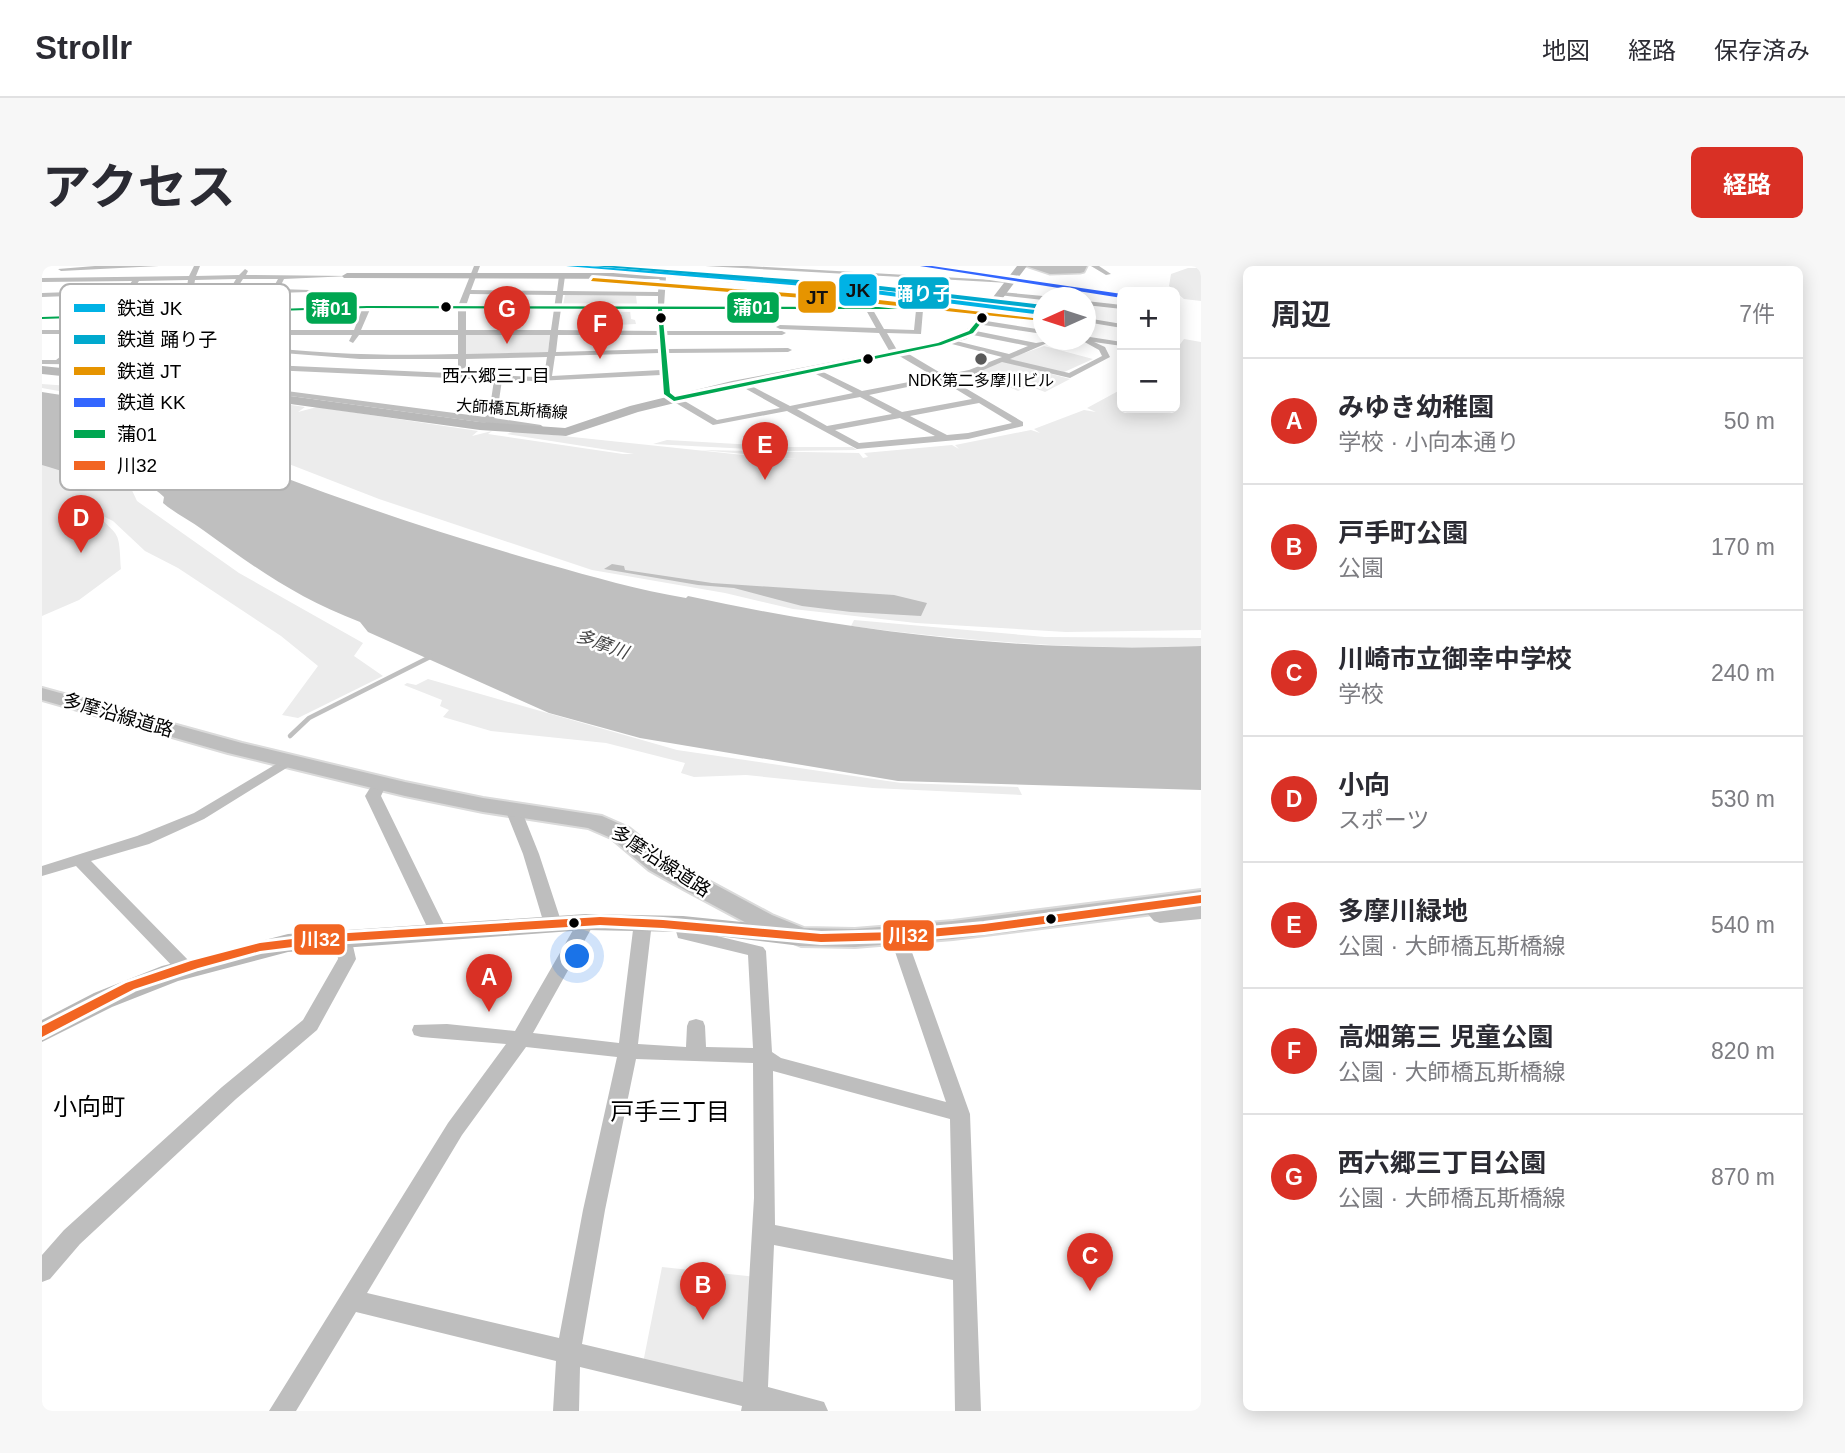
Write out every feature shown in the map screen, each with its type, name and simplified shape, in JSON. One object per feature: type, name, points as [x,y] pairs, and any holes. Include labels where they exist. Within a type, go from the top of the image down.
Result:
[{"type":"highway","points":[[1032,266],[1066,271],[1080,270],[1081,266]]},
{"type":"main road","name":"多摩沿線道路","points":[[42,694],[288,761],[380,783],[513,809],[582,818],[603,824],[625,836],[658,864],[708,892],[801,937],[855,937],[988,926],[1201,899]]},
{"type":"street","points":[[192,284],[193,271],[197,266]]},
{"type":"street","points":[[235,284],[248,266]]},
{"type":"street","points":[[341,266],[347,276]]},
{"type":"street","points":[[378,276],[382,266]]},
{"type":"street","points":[[708,266],[930,272],[1010,281]]},
{"type":"street","name":"大師橋瓦斯橋線","points":[[290,400],[480,426],[566,432],[634,409],[742,383],[799,363],[897,352],[951,341],[971,332],[994,308],[1022,266]]},
{"type":"street","points":[[1094,266],[1108,274]]},
{"type":"street","points":[[42,280],[63,267],[156,267]]},
{"type":"street","points":[[96,279],[107,267]]},
{"type":"street","points":[[762,276],[767,267]]},
{"type":"street","points":[[280,284],[296,269],[308,268]]},
{"type":"street","points":[[831,288],[835,282],[834,268]]},
{"type":"street","points":[[42,280],[378,276],[475,271],[604,276],[663,270],[711,278],[858,291],[880,331],[897,352],[1020,424],[975,435],[857,446],[742,383]]},
{"type":"street","points":[[663,270],[662,333],[667,394],[716,423],[971,372],[1033,348]]},
{"type":"street","points":[[460,376],[462,307],[475,271]]},
{"type":"street","points":[[325,309],[347,276]]},
{"type":"street","points":[[548,378],[562,276]]},
{"type":"street","points":[[603,294],[604,276]]},
{"type":"street","points":[[215,284],[219,277]]},
{"type":"street","points":[[257,284],[261,277]]},
{"type":"street","points":[[711,278],[713,288]]},
{"type":"street","points":[[134,284],[137,279]]},
{"type":"street","points":[[818,287],[828,308]]},
{"type":"street","points":[[290,291],[336,291]]},
{"type":"street","points":[[468,292],[661,294]]},
{"type":"street","points":[[42,295],[60,294]]},
{"type":"street","points":[[1001,294],[1033,298]]},
{"type":"street","points":[[715,297],[723,318]]},
{"type":"street","points":[[1096,304],[1117,306]]},
{"type":"street","points":[[290,310],[366,307],[558,307],[663,314],[719,308],[994,308],[1033,313]]},
{"type":"street","points":[[329,390],[342,373],[366,307]]},
{"type":"street","points":[[773,308],[781,330],[799,363]]},
{"type":"street","points":[[290,333],[662,333],[817,329],[918,332],[920,308]]},
{"type":"street","points":[[42,318],[60,317]]},
{"type":"street","points":[[737,318],[827,318]]},
{"type":"street","points":[[815,318],[817,329]]},
{"type":"street","points":[[861,318],[873,318]]},
{"type":"street","points":[[980,322],[1033,330]]},
{"type":"street","points":[[1096,322],[1117,325]]},
{"type":"street","points":[[42,332],[60,332]]},
{"type":"street","points":[[971,332],[1033,345]]},
{"type":"street","points":[[1096,340],[1117,343]]},
{"type":"street","points":[[951,341],[1070,376],[1106,357],[1102,349],[1096,345]]},
{"type":"street","points":[[290,354],[462,357],[663,350],[799,363],[945,438]]},
{"type":"street","points":[[42,362],[51,366]]},
{"type":"street","points":[[290,369],[498,378],[664,372]]},
{"type":"street","points":[[487,421],[493,414],[498,378]]},
{"type":"street","points":[[290,388],[329,390],[487,421],[575,430]]},
{"type":"street","points":[[826,429],[981,400]]},
{"type":"street","points":[[42,871],[144,840],[199,816],[288,761]]},
{"type":"street","points":[[380,783],[373,796],[437,923],[438,931]]},
{"type":"street","points":[[513,809],[531,854],[553,924]]},
{"type":"street","points":[[81,861],[185,968]]},
{"type":"street","points":[[708,892],[709,916],[687,925],[684,934],[757,951],[763,1056],[763,1233],[755,1404]]},
{"type":"street","points":[[1148,905],[1160,917],[1201,913]]},
{"type":"street","points":[[282,1411],[455,1129],[520,1040],[586,922]]},
{"type":"street","points":[[42,1032],[103,1000],[185,968],[288,943],[586,922],[687,925],[801,937]]},
{"type":"street","points":[[566,1411],[568,1353],[594,1210],[628,1051],[643,922]]},
{"type":"street","points":[[898,934],[960,1114],[968,1411]]},
{"type":"street","points":[[42,1272],[82,1228],[229,1093],[310,1025],[347,959],[344,937]]},
{"type":"street","points":[[696,1026],[696,1055]]},
{"type":"street","points":[[421,1030],[486,1033],[520,1040],[628,1051],[763,1056],[775,1064],[960,1114]]},
{"type":"street","points":[[763,1233],[963,1272]]},
{"type":"street","points":[[350,1300],[568,1353],[755,1404],[815,1411]]},
{"type":"shaded area","points":[[1188,268],[1201,268],[1201,301],[1184,299],[1180,296],[1180,287],[1169,286],[1171,274]]},
{"type":"shaded area","points":[[565,295],[636,296],[637,304],[563,305]]},
{"type":"shaded area","points":[[630,310],[631,319],[635,320],[636,324],[594,326],[595,312]]},
{"type":"shaded area","points":[[465,334],[550,334],[548,352],[465,355]]},
{"type":"shaded area","points":[[1184,339],[1201,342],[1201,630],[1066,632],[916,623],[793,609],[725,593],[592,570],[379,499],[290,464],[290,405],[305,407],[298,412],[317,407],[478,431],[472,436],[492,431],[488,434],[623,454],[634,454],[507,434],[516,431],[762,457],[798,459],[701,450],[859,453],[863,458],[868,457],[864,453],[952,445],[959,449],[955,445],[1031,430],[1040,433],[1034,429],[1084,410],[1096,412],[1087,408],[1117,392],[1117,413],[1180,413],[1180,344]]},
{"type":"shaded area","points":[[1033,350],[1059,350],[1093,359],[1062,373],[1008,359]]},
{"type":"shaded area","points":[[1004,361],[1070,379],[1045,392],[1029,386],[1018,391],[976,372]]},
{"type":"shaded area","points":[[42,384],[60,385],[60,391],[42,388]]},
{"type":"shaded area","points":[[667,440],[788,447],[852,447],[857,450],[788,451],[653,444]]},
{"type":"shaded area","points":[[42,455],[60,459],[60,490],[132,490],[137,501],[239,573],[363,643],[354,656],[383,676],[298,718],[282,715],[318,666],[281,636],[178,568],[145,551],[113,521],[95,512],[116,535],[121,569],[79,600],[42,616]]},
{"type":"shaded area","points":[[854,620],[1045,637],[1201,638],[1201,646],[1069,646],[982,640],[851,626]]},
{"type":"shaded area","points":[[428,679],[677,750],[901,783],[1018,787],[1022,795],[873,788],[746,775],[694,777],[681,773],[685,763],[606,743],[491,731],[443,717],[449,710],[440,706],[442,700],[404,685],[416,685]]},
{"type":"shaded area","points":[[662,1267],[757,1277],[750,1389],[643,1363]]},
{"type":"water","points":[[42,392],[60,395],[60,471],[42,465]]},
{"type":"water","name":"多摩川","points":[[290,479],[410,522],[513,554],[686,598],[688,596],[815,620],[943,638],[1072,646],[1201,646],[1201,790],[898,781],[640,738],[549,713],[368,632],[360,622],[297,593],[168,507],[163,503],[164,497],[156,490],[290,490]]},
{"type":"water","points":[[612,564],[624,566],[625,570],[712,583],[894,595],[927,603],[921,616],[802,606],[734,588],[698,585],[604,569]]},
{"type":"waterway","points":[[290,736],[309,718],[432,656]]},
{"type":"rail line","name":"JK","points":[[568,266],[827,286],[1033,312]]},
{"type":"rail line","name":"踊り子","points":[[594,266],[880,288],[1033,306]]},
{"type":"rail line","name":"KK","points":[[922,266],[1117,295]]},
{"type":"rail line","name":"JT","points":[[593,280],[879,302],[1033,320]]},
{"type":"transit line","name":"蒲01","points":[[290,310],[367,307],[990,308]]},
{"type":"transit line","name":"蒲01","points":[[660,308],[667,394],[674,399]]},
{"type":"transit line","name":"蒲01","points":[[674,399],[939,344],[971,332],[987,313]]},
{"type":"transit line","name":"蒲01","points":[[42,318],[60,317]]},
{"type":"transit line","name":"川32","points":[[42,1032],[130,986],[195,964],[260,947],[333,938],[600,921],[663,924],[758,934],[853,938],[940,933],[1201,899]]},
{"type":"place","name":"西六郷三丁目公園","points":[[507,344]]},
{"type":"place","name":"高畑第三 児童公園","points":[[600,359]]},
{"type":"place","name":"NDK第二多摩川ビル","points":[[981,359]]},
{"type":"place","name":"多摩川緑地","points":[[765,480]]},
{"type":"place","name":"小向","points":[[81,553]]},
{"type":"place","name":"みゆき幼稚園","points":[[489,1012]]},
{"type":"place","name":"川崎市立御幸中学校","points":[[1090,1291]]},
{"type":"place","name":"戸手町公園","points":[[703,1320]]},
{"type":"district","name":"西六郷三丁目","points":[[496,376]]},
{"type":"district","name":"小向町","points":[[89,1106]]},
{"type":"district","name":"戸手三丁目","points":[[670,1111]]}]
